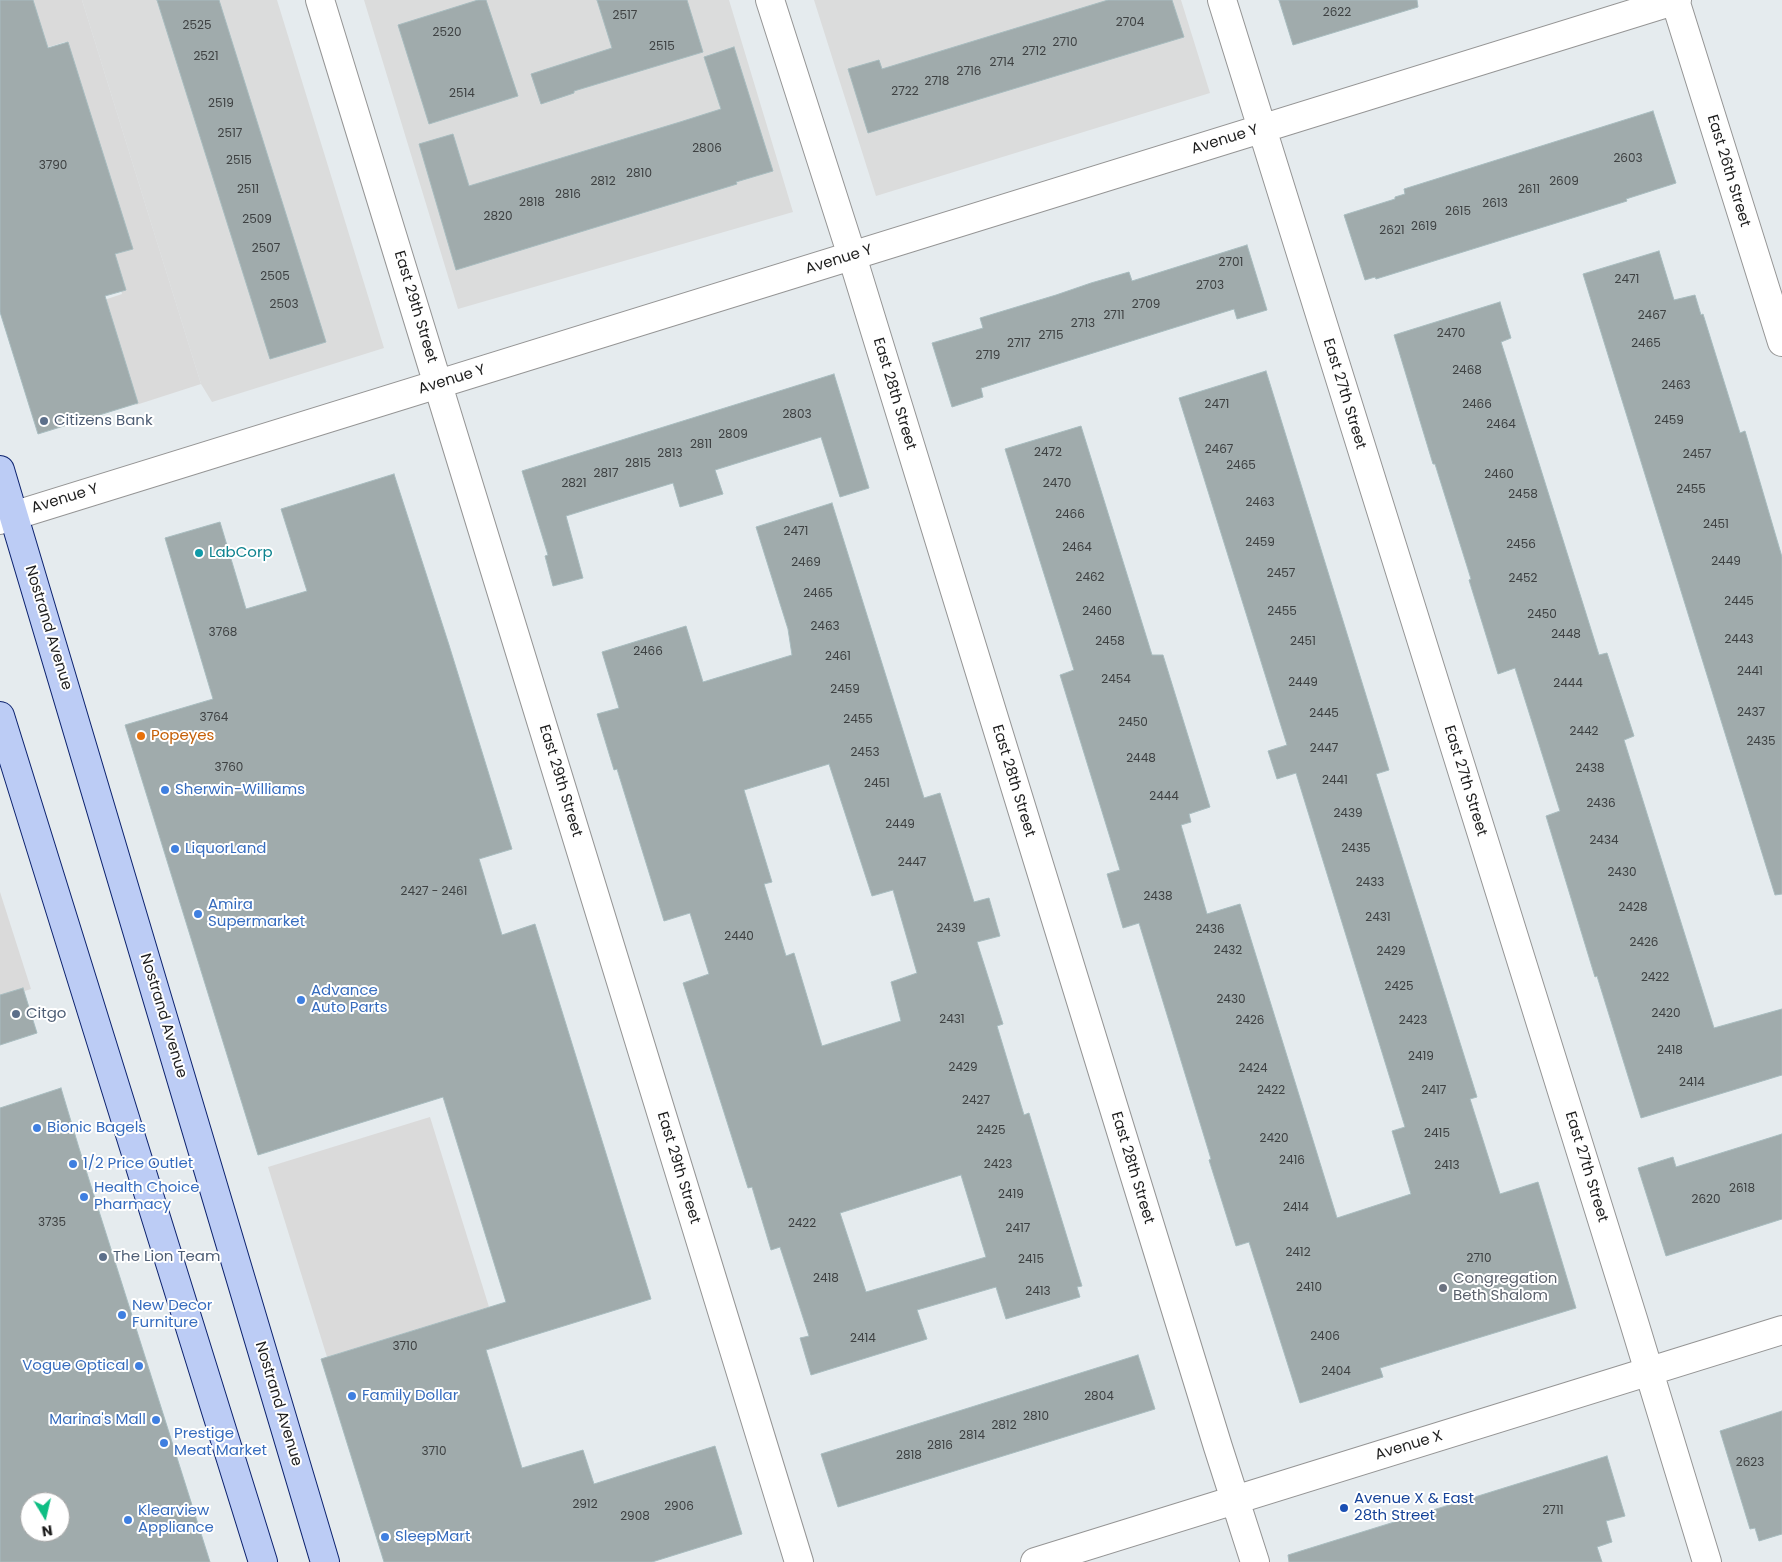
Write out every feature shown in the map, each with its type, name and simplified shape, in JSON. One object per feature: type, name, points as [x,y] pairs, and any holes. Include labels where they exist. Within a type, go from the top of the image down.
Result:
[{"type":"main road","name":"Nostrand Avenue","points":[[0,470],[7,518],[325,1562]]},
{"type":"main road","points":[[0,716],[263,1562]]},
{"type":"street","name":"East 29th Street","points":[[320,0],[798,1562]]},
{"type":"street","name":"East 28th Street","points":[[770,0],[852,256],[1255,1562]]},
{"type":"street","name":"East 27th Street","points":[[1222,0],[1707,1562]]},
{"type":"street","name":"Avenue Y","points":[[7,518],[1676,0]]},
{"type":"street","name":"East 26th Street","points":[[1676,0],[1782,342]]},
{"type":"street","name":"Avenue X","points":[[1036,1562],[1782,1330]]},
{"type":"shaded area","points":[[26,0],[82,0],[201,384],[136,405],[104,300],[122,294],[111,256],[129,250],[65,42],[42,49]]},
{"type":"shaded area","points":[[82,0],[277,0],[384,348],[212,402],[201,384]]},
{"type":"shaded area","points":[[364,0],[729,0],[793,212],[458,309]]},
{"type":"shaded area","points":[[814,0],[1181,0],[1210,93],[876,196]]},
{"type":"shaded area","points":[[0,892],[31,989],[0,999]]},
{"type":"shaded area","points":[[430,1117],[489,1307],[327,1357],[268,1167]]},
{"type":"building","points":[[0,0],[33,0],[48,48],[68,42],[133,249],[115,254],[126,290],[105,296],[138,403],[38,434],[0,312]]},
{"type":"building","points":[[157,0],[219,0],[326,342],[270,359]]},
{"type":"building","points":[[478,0],[486,0],[518,96],[429,124],[398,25]]},
{"type":"building","points":[[597,0],[687,0],[703,52],[574,91],[574,93],[541,104],[531,74],[612,48]]},
{"type":"building","points":[[1108,0],[1172,0],[1184,37],[868,133],[848,69],[879,60],[882,69]]},
{"type":"building","points":[[1279,0],[1417,0],[1418,7],[1293,45]]},
{"type":"building","points":[[734,47],[773,171],[736,182],[737,184],[456,270],[419,144],[453,134],[469,186],[680,122],[721,109],[704,57]]},
{"type":"building","points":[[1653,111],[1676,183],[1626,199],[1627,201],[1376,279],[1375,277],[1365,280],[1344,215],[1395,199],[1395,197],[1405,194],[1404,189]]},
{"type":"building","points":[[1247,245],[1267,310],[1237,319],[1234,309],[981,388],[983,397],[952,407],[932,343],[983,328],[980,318],[1091,283],[1129,272],[1132,281]]},
{"type":"building","points":[[1659,251],[1674,300],[1695,295],[1701,315],[1703,314],[1740,433],[1745,431],[1782,557],[1782,894],[1775,895],[1583,274]]},
{"type":"building","points":[[1500,302],[1511,338],[1501,342],[1599,655],[1607,653],[1634,736],[1624,740],[1714,1028],[1782,1009],[1782,1075],[1641,1118],[1597,976],[1595,977],[1546,816],[1560,811],[1515,668],[1498,674],[1469,580],[1471,579],[1435,464],[1433,464],[1394,335]]},
{"type":"building","points":[[1266,371],[1389,770],[1376,774],[1477,1097],[1470,1099],[1500,1194],[1538,1182],[1576,1308],[1380,1368],[1383,1377],[1300,1403],[1249,1242],[1236,1246],[1139,923],[1123,928],[1107,874],[1120,870],[1060,675],[1074,670],[1005,449],[1081,426],[1152,655],[1163,655],[1210,807],[1189,814],[1191,822],[1181,825],[1207,914],[1240,904],[1337,1218],[1411,1194],[1392,1131],[1405,1127],[1296,773],[1277,779],[1268,751],[1287,745],[1179,398]]},
{"type":"building","points":[[834,374],[869,488],[840,497],[821,437],[715,470],[723,494],[680,507],[673,483],[598,506],[566,516],[583,578],[553,586],[545,556],[548,555],[522,471]]},
{"type":"building","points":[[394,474],[512,849],[479,859],[502,935],[535,924],[651,1299],[486,1350],[522,1468],[583,1450],[594,1484],[715,1446],[742,1534],[652,1562],[384,1562],[321,1359],[506,1302],[443,1097],[258,1155],[125,725],[213,699],[165,538],[220,522],[246,609],[307,591],[281,509]]},
{"type":"building","points":[[832,503],[924,798],[940,793],[974,902],[989,898],[1000,936],[977,942],[1003,1024],[997,1026],[1024,1115],[1029,1113],[1082,1286],[1077,1287],[1080,1297],[1006,1319],[996,1287],[917,1310],[927,1339],[811,1375],[800,1338],[809,1336],[780,1247],[771,1250],[752,1187],[748,1188],[683,983],[709,974],[690,913],[664,921],[617,769],[614,770],[597,714],[619,708],[602,652],[686,626],[703,682],[792,655],[788,629],[756,527]],"holes":[[[829,764],[872,896],[893,890],[917,973],[891,982],[901,1021],[822,1046],[794,953],[786,956],[764,884],[772,882],[744,790]],[[961,1175],[986,1257],[866,1292],[840,1213]]]},
{"type":"building","name":"Citgo","points":[[23,988],[37,1033],[0,1045],[0,995]]},
{"type":"building","points":[[61,1088],[210,1562],[0,1562],[0,1108]]},
{"type":"building","points":[[1782,1134],[1782,1219],[1666,1256],[1638,1168],[1673,1157],[1676,1167]]},
{"type":"building","points":[[1138,1355],[1155,1409],[838,1507],[821,1454]]},
{"type":"building","points":[[1782,1411],[1782,1534],[1759,1541],[1755,1528],[1750,1529],[1720,1431]]},
{"type":"building","points":[[1607,1456],[1625,1516],[1606,1521],[1612,1542],[1597,1547],[1602,1562],[1289,1562],[1288,1555]]},
{"type":"place","name":"Citizens Bank","points":[[44,421]]},
{"type":"place","name":"LabCorp","points":[[199,553]]},
{"type":"place","name":"Popeyes","points":[[141,736]]},
{"type":"place","name":"Sherwin-Williams","points":[[165,790]]},
{"type":"place","name":"LiquorLand","points":[[175,849]]},
{"type":"place","name":"Amira Supermarket","points":[[198,914]]},
{"type":"place","name":"Advance Auto Parts","points":[[301,1000]]},
{"type":"place","name":"Citgo","points":[[16,1014]]},
{"type":"place","name":"Bionic Bagels","points":[[37,1128]]},
{"type":"place","name":"1/2 Price Outlet","points":[[73,1164]]},
{"type":"place","name":"Health Choice Pharmacy","points":[[84,1197]]},
{"type":"place","name":"The Lion Team","points":[[103,1257]]},
{"type":"place","name":"Congregation Beth Shalom","points":[[1443,1288]]},
{"type":"place","name":"New Decor Furniture","points":[[122,1315]]},
{"type":"place","name":"Vogue Optical","points":[[139,1366]]},
{"type":"place","name":"Family Dollar","points":[[352,1396]]},
{"type":"place","name":"Marina's Mall","points":[[156,1420]]},
{"type":"place","name":"Prestige Meat Market","points":[[164,1443]]},
{"type":"place","name":"Avenue X & East 28th Street","points":[[1344,1508]]},
{"type":"place","name":"Klearview Appliance","points":[[128,1520]]},
{"type":"place","name":"SleepMart","points":[[385,1537]]}]
